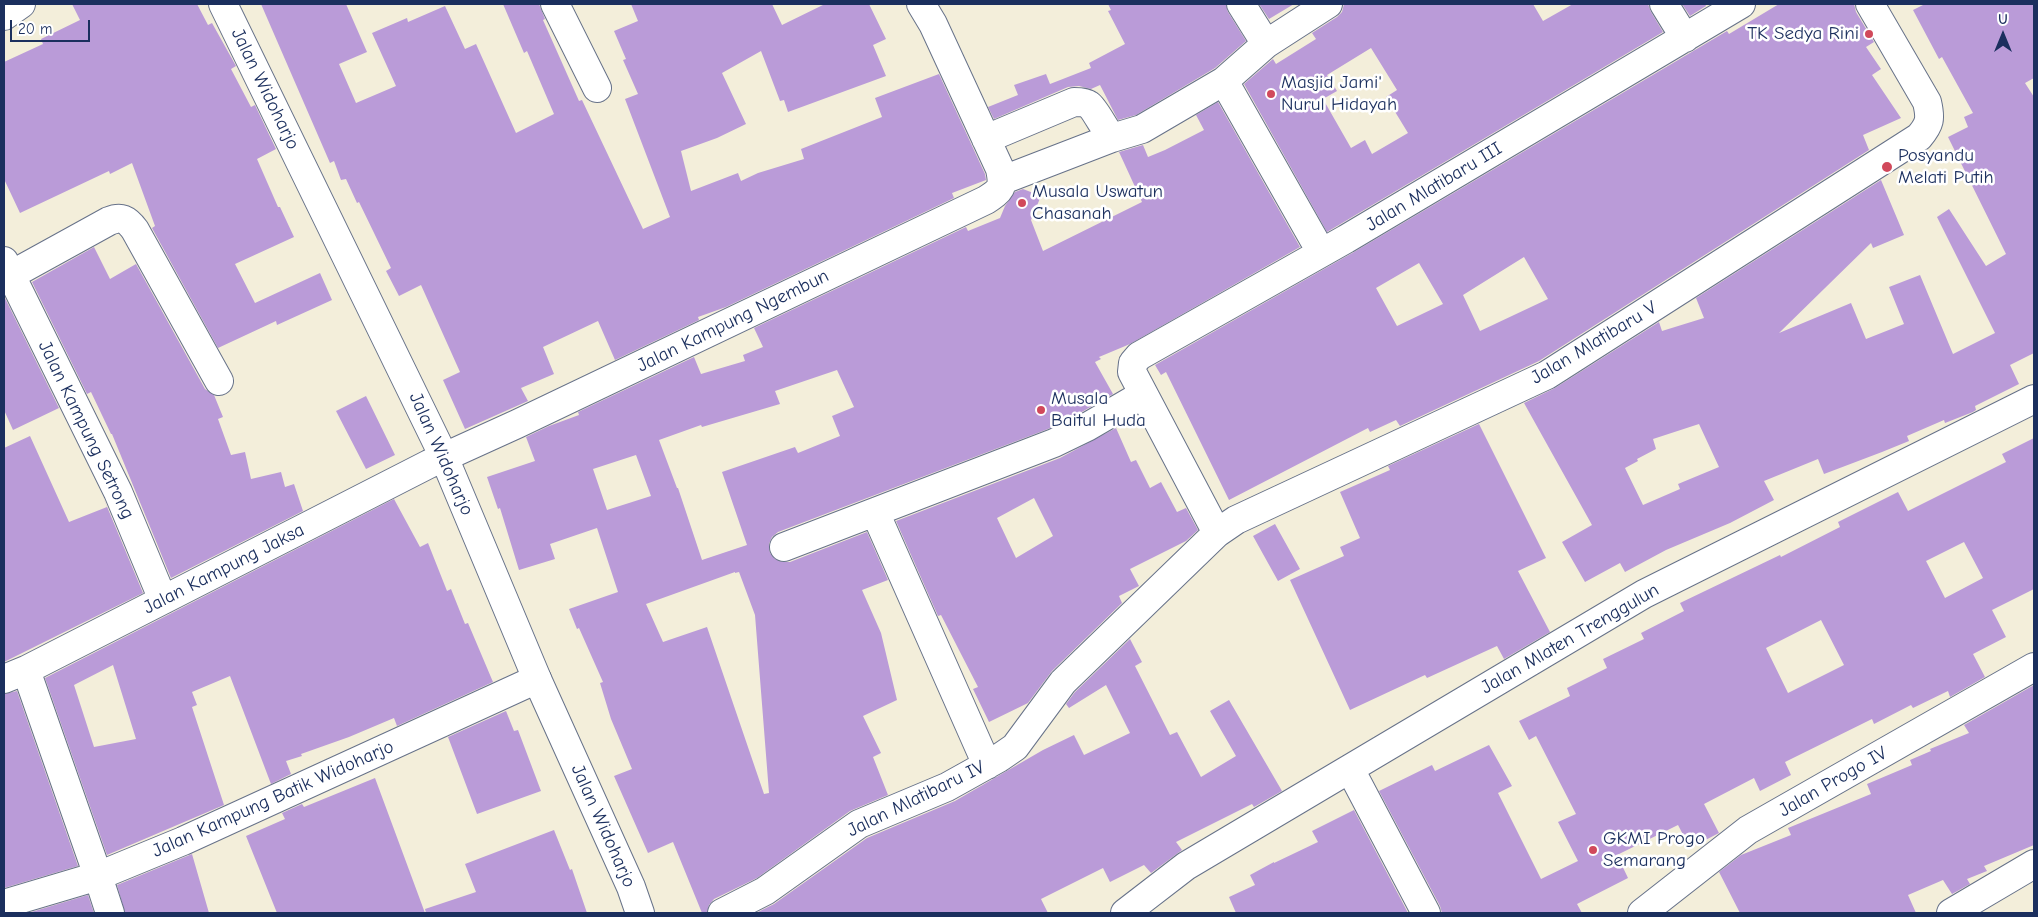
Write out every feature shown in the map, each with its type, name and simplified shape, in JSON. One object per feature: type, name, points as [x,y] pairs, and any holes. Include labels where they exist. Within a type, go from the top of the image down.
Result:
[{"type":"main road","points":[[4,16],[21,4]]},
{"type":"main road","name":"Jalan Widoharjo","points":[[223,4],[444,457],[537,679],[631,887],[639,913]]},
{"type":"main road","points":[[555,4],[597,88]]},
{"type":"main road","points":[[921,4],[933,24],[1001,175],[1142,129],[1224,82],[1266,44],[1328,4]]},
{"type":"main road","points":[[1240,4],[1266,44]]},
{"type":"main road","points":[[1664,4],[1685,38]]},
{"type":"main road","name":"Jalan Mlatibaru III","points":[[1137,384],[1133,363],[1139,356],[1321,252],[1742,4]]},
{"type":"main road","name":"Jalan Mlatibaru V","points":[[1217,534],[1236,520],[1547,375],[1919,137],[1929,120],[1927,102],[1870,4]]},
{"type":"main road","points":[[1224,82],[1321,252]]},
{"type":"main road","points":[[986,139],[1074,102],[1091,106],[1112,138]]},
{"type":"main road","name":"Jalan Kampung Ngembun","points":[[444,457],[526,420],[986,200],[1001,188],[1001,175]]},
{"type":"main road","points":[[7,268],[117,218],[124,218],[135,230],[219,381]]},
{"type":"main road","name":"Jalan Kampung Setrong","points":[[7,268],[118,492],[163,600]]},
{"type":"main road","points":[[784,547],[1054,443],[1087,427],[1137,384],[1217,534]]},
{"type":"main road","name":"Jalan Mlaten Trenggulun","points":[[1125,913],[1186,866],[1644,594],[2034,399]]},
{"type":"main road","name":"Jalan Kampung Jaksa","points":[[15,675],[444,457]]},
{"type":"main road","points":[[875,512],[987,764]]},
{"type":"main road","name":"Jalan Mlatibaru IV","points":[[722,913],[765,891],[859,824],[947,787],[1015,747],[1064,682],[1217,534]]},
{"type":"main road","name":"Jalan Progo IV","points":[[1642,913],[1748,830],[2034,667]]},
{"type":"main road","points":[[15,675],[98,876],[110,913]]},
{"type":"main road","name":"Jalan Kampung Batik Widoharjo","points":[[4,904],[98,876],[183,840],[537,679]]},
{"type":"main road","points":[[1350,769],[1426,913]]},
{"type":"main road","points":[[1951,913],[2034,864]]},
{"type":"building","points":[[72,4],[197,4],[208,25],[212,23],[236,66],[231,69],[251,107],[255,105],[276,149],[257,159],[278,207],[280,207],[294,237],[235,264],[255,303],[320,273],[332,300],[277,325],[276,321],[218,348],[152,228],[155,226],[132,163],[110,174],[109,171],[20,213],[4,179],[4,62],[43,44],[41,39],[80,20]]},
{"type":"building","points":[[261,4],[346,4],[367,52],[339,64],[356,103],[396,86],[372,33],[407,18],[408,22],[445,6],[465,49],[476,44],[516,133],[554,114],[527,51],[524,53],[503,4],[539,4],[545,19],[543,20],[579,101],[582,100],[643,229],[670,217],[625,99],[638,94],[623,60],[626,59],[614,31],[638,21],[631,4],[772,4],[782,25],[825,4],[869,4],[886,39],[873,45],[886,76],[788,112],[784,100],[780,101],[761,51],[722,73],[746,124],[717,138],[681,151],[691,191],[738,173],[741,181],[758,173],[804,159],[801,149],[882,117],[875,98],[939,74],[985,174],[986,180],[952,193],[954,198],[726,307],[698,317],[699,320],[615,360],[598,321],[543,347],[554,374],[521,388],[528,401],[465,429],[443,380],[460,372],[421,285],[399,296],[386,271],[391,268],[359,202],[357,203],[346,179],[341,180],[334,161],[330,163]]},
{"type":"building","points":[[1108,4],[1226,4],[1228,12],[1246,41],[1215,68],[1136,115],[1118,120],[1100,85],[1091,89],[1079,86],[1068,87],[994,119],[988,107],[1018,95],[1014,85],[1046,74],[1050,84],[1091,68],[1089,63],[1125,44],[1108,11],[1111,10]]},
{"type":"building","points":[[1259,4],[1294,4],[1269,19]]},
{"type":"building","points":[[1344,4],[1533,4],[1543,21],[1573,4],[1648,4],[1663,32],[1327,232],[1244,84],[1273,59],[1276,64],[1316,39],[1312,33],[1342,12]],"holes":[[[1371,48],[1397,90],[1386,97],[1408,133],[1372,154],[1365,140],[1351,148],[1323,99],[1337,91],[1327,75]]]},
{"type":"building","points":[[1682,4],[1705,4],[1706,6],[1690,16]]},
{"type":"building","points":[[1779,4],[1854,4],[1856,12],[1874,42],[1866,47],[1881,69],[1872,75],[1901,118],[1863,135],[1869,150],[1539,361],[1400,426],[1396,420],[1370,432],[1368,428],[1229,500],[1166,372],[1161,375],[1155,365],[1354,252],[1727,31],[1729,34]],"holes":[[[1524,257],[1548,299],[1480,331],[1463,295]],[[1419,263],[1443,304],[1397,326],[1376,288]]]},
{"type":"building","points":[[1925,4],[2034,4],[2034,78],[2025,83],[2034,97],[2034,353],[2010,365],[2019,384],[1975,406],[1976,410],[1973,412],[1945,423],[1944,420],[1907,436],[1909,441],[1882,452],[1824,474],[1818,459],[1764,481],[1774,500],[1730,523],[1666,550],[1625,572],[1620,563],[1585,582],[1562,542],[1592,525],[1524,403],[1555,388],[1659,322],[1662,331],[1704,318],[1696,298],[1881,180],[1904,235],[1873,248],[1871,243],[1779,333],[1851,303],[1866,339],[1904,324],[1889,287],[1920,275],[1953,354],[1995,333],[1937,217],[1949,209],[1986,266],[2006,254],[1948,137],[1968,127],[1964,117],[1973,113],[1942,57],[1939,59],[1913,10]],"holes":[[[1699,424],[1719,467],[1678,484],[1680,489],[1643,505],[1625,468],[1656,449],[1653,439]]]},
{"type":"building","points":[[1218,102],[1300,247],[1130,344],[1099,357],[1101,359],[1095,362],[1113,394],[1080,413],[1048,429],[778,532],[772,537],[769,544],[770,553],[775,559],[782,562],[790,562],[867,532],[888,580],[862,590],[881,633],[897,700],[863,716],[881,753],[873,757],[888,795],[850,811],[757,878],[714,899],[709,905],[707,913],[702,913],[673,842],[648,853],[614,776],[632,769],[611,719],[600,683],[603,682],[569,609],[618,592],[597,528],[550,544],[555,559],[519,570],[500,508],[498,509],[487,477],[535,461],[526,437],[579,415],[578,412],[694,357],[701,374],[745,361],[743,355],[763,347],[754,328],[966,227],[968,231],[1000,218],[1005,206],[1015,192],[1023,189],[1041,196],[1031,220],[1043,251],[1142,202],[1119,152],[1143,145],[1148,157],[1165,150],[1204,130],[1196,115]],"holes":[[[837,370],[854,407],[832,416],[840,436],[798,453],[795,447],[722,472],[747,545],[702,560],[678,488],[659,440],[701,425],[702,427],[780,404],[775,391]],[[636,455],[651,496],[607,510],[593,469]],[[739,572],[755,615],[769,793],[764,794],[707,627],[663,642],[646,604]]]},
{"type":"building","points":[[94,247],[110,279],[136,264],[205,389],[214,395],[223,417],[218,419],[231,455],[245,452],[251,479],[281,472],[285,487],[294,484],[303,511],[171,578],[112,434],[91,392],[87,394],[32,282]]},
{"type":"building","points":[[4,296],[59,408],[13,430],[4,410]]},
{"type":"building","points":[[366,396],[395,455],[366,469],[336,411]]},
{"type":"building","points":[[1479,424],[1546,558],[1518,571],[1550,632],[1504,659],[1497,646],[1427,678],[1425,675],[1350,710],[1290,580],[1344,556],[1340,547],[1360,538],[1340,492],[1390,470],[1388,466]]},
{"type":"building","points":[[1116,428],[1131,462],[1136,460],[1150,488],[1161,482],[1177,512],[1186,508],[1198,530],[1186,541],[1130,569],[1139,586],[1119,596],[1122,603],[1052,671],[1028,703],[989,722],[973,689],[978,687],[941,615],[938,616],[896,521],[1060,458]],"holes":[[[1034,498],[1053,536],[1016,558],[997,518]]]},
{"type":"building","points":[[30,436],[69,522],[107,507],[103,497],[143,593],[4,662],[4,448]]},
{"type":"building","points":[[2034,438],[2034,589],[1992,610],[2006,637],[1973,654],[1985,677],[1950,697],[1948,691],[1913,708],[1911,705],[1874,724],[1872,719],[1785,762],[1791,775],[1760,791],[1754,778],[1704,804],[1719,833],[1690,848],[1678,825],[1617,855],[1628,878],[1577,904],[1582,913],[1442,913],[1379,791],[1432,765],[1435,771],[1489,745],[1512,786],[1498,793],[1541,879],[1578,861],[1558,822],[1576,814],[1536,736],[1529,740],[1519,721],[1570,696],[1567,688],[1607,668],[1603,659],[1644,639],[1641,633],[1684,611],[1680,603],[1780,555],[1781,557],[1840,527],[1838,522],[1898,492],[1908,511],[2006,462],[2002,454]],"holes":[[[1964,542],[1983,578],[1945,598],[1926,561]],[[1821,620],[1844,665],[1788,693],[1766,648]]]},
{"type":"building","points":[[394,499],[420,547],[428,543],[447,591],[451,589],[465,624],[468,623],[493,682],[397,726],[394,718],[301,754],[302,756],[286,761],[291,774],[271,784],[230,676],[192,692],[197,705],[192,707],[224,805],[107,855],[45,678]],"holes":[[[113,665],[136,739],[94,747],[74,685]]]},
{"type":"building","points":[[1275,524],[1300,569],[1278,581],[1253,536]]},
{"type":"building","points":[[1130,639],[1142,662],[1135,666],[1170,735],[1177,732],[1201,777],[1236,756],[1210,711],[1229,700],[1282,791],[1254,807],[1252,804],[1176,842],[1182,850],[1151,873],[1144,865],[1110,882],[1103,868],[1041,899],[1048,913],[756,913],[774,904],[867,838],[955,801],[1043,750],[1074,735],[1084,755],[1130,733],[1106,685],[1069,708],[1066,704],[1075,692]]},
{"type":"building","points":[[2034,685],[2034,845],[1984,866],[1987,871],[1967,879],[1970,884],[1952,894],[1943,880],[1908,895],[1916,913],[1740,913],[1719,872],[1741,855],[1791,835],[1788,828],[1871,794],[1867,784],[1912,765],[1910,760],[1931,751],[1930,749],[1969,733],[1964,725]]},
{"type":"building","points":[[17,691],[78,866],[4,888],[4,694]]},
{"type":"building","points":[[506,711],[514,731],[518,730],[541,791],[477,814],[448,737]]},
{"type":"building","points":[[375,778],[425,913],[277,913],[246,836],[285,819],[282,813],[302,804],[304,807]]},
{"type":"building","points":[[1354,810],[1408,913],[1236,913],[1229,897],[1255,885],[1250,875],[1318,842],[1312,831]]},
{"type":"building","points":[[554,830],[570,870],[572,869],[587,913],[426,913],[425,909],[476,892],[465,864]]},
{"type":"building","points":[[192,854],[209,913],[125,913],[117,885]]},
{"type":"building","points":[[88,895],[94,913],[28,913]]},
{"type":"place","name":"TK Sedya Rini","points":[[1869,34]]},
{"type":"place","name":"Masjid Jami' Nurul Hidayah","points":[[1271,94]]},
{"type":"place","name":"Posyandu Melati Putih","points":[[1887,167]]},
{"type":"place","name":"Musala Uswatun Chasanah","points":[[1022,203]]},
{"type":"place","name":"Musala Baitul Huda","points":[[1041,410]]},
{"type":"place","name":"GKMI Progo Semarang","points":[[1593,850]]}]
